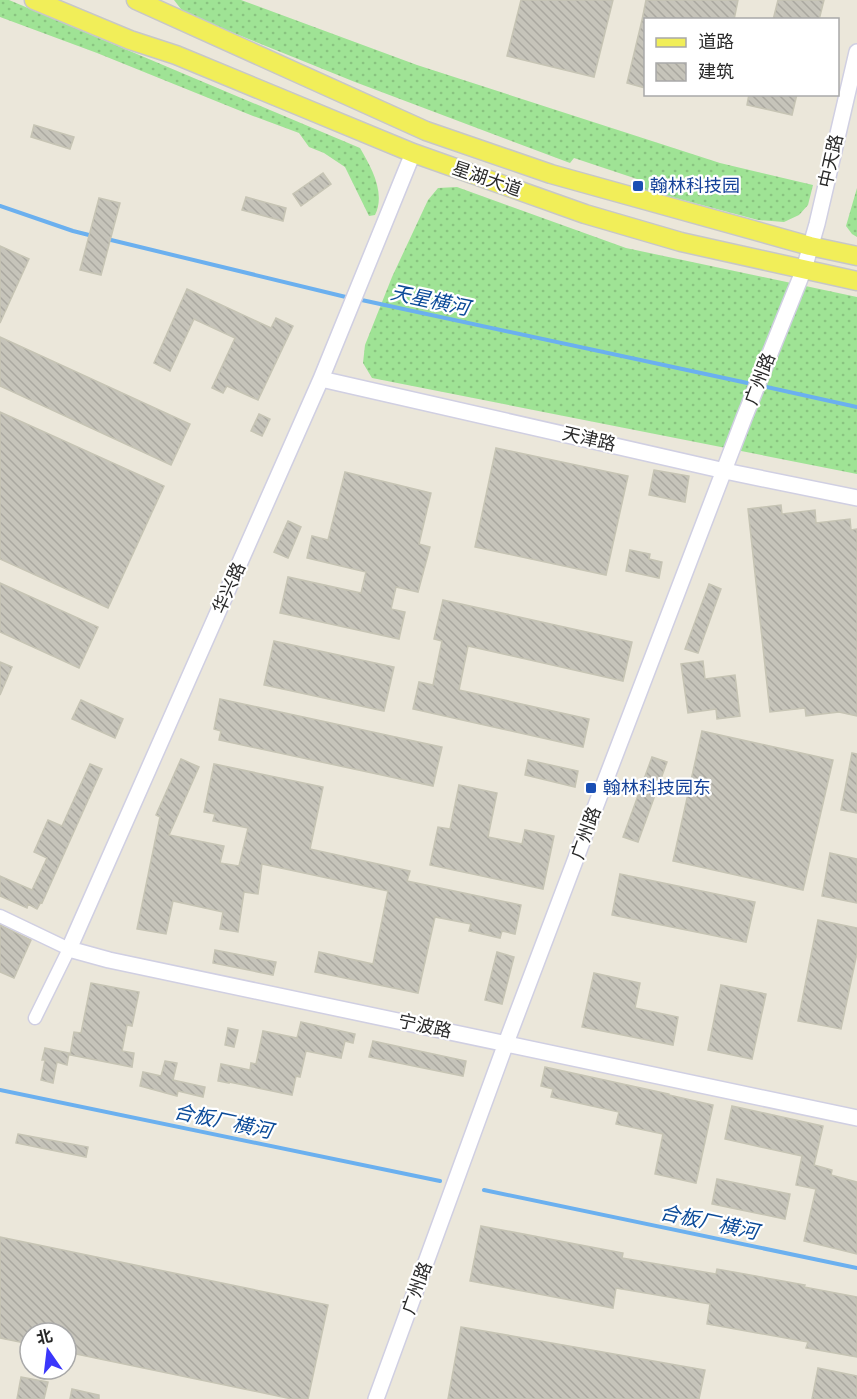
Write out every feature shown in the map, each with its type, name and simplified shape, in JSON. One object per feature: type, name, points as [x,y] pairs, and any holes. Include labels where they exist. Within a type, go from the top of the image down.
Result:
[{"type":"main road","name":"星湖大道","points":[[34,0],[130,40],[176,55],[413,153],[585,214],[681,242],[857,281]]},
{"type":"main road","name":"星湖大道","points":[[139,2],[426,131],[551,174],[810,246],[857,256]]},
{"type":"street","name":"中天路","points":[[804,269],[817,224],[857,52]]},
{"type":"street","name":"华兴路","points":[[35,1018],[69,949],[321,379],[413,153]]},
{"type":"street","name":"广州路","points":[[376,1399],[506,1043],[744,418],[804,269]]},
{"type":"street","name":"天津路","points":[[321,379],[725,471],[857,498]]},
{"type":"street","name":"宁波路","points":[[0,916],[69,949],[109,960],[857,1118]]},
{"type":"green space","points":[[0,0],[9,0],[360,148],[376,180],[379,198],[375,215],[369,216],[345,167],[324,153],[309,147],[299,133],[0,17]]},
{"type":"green space","points":[[174,0],[241,0],[417,65],[720,163],[813,185],[808,205],[799,215],[784,222],[758,220],[634,187],[637,179],[574,158],[570,163],[355,82],[184,13]]},
{"type":"green space","points":[[457,187],[626,248],[857,297],[857,474],[372,378],[363,363],[365,345],[392,277],[428,200],[438,188]]},
{"type":"green space","points":[[857,188],[857,237],[846,226]]},
{"type":"building","points":[[521,0],[613,0],[594,77],[507,56]]},
{"type":"building","points":[[646,0],[738,0],[734,18],[644,18],[642,20]]},
{"type":"building","points":[[778,0],[824,0],[820,18],[774,18]]},
{"type":"building","points":[[642,20],[644,20],[644,88],[627,83]]},
{"type":"building","points":[[749,96],[797,96],[792,115],[747,105]]},
{"type":"building","points":[[34,125],[74,137],[70,149],[31,137]]},
{"type":"building","points":[[323,173],[331,184],[301,206],[293,194]]},
{"type":"building","points":[[246,197],[286,208],[283,221],[242,210]]},
{"type":"building","points":[[99,198],[120,203],[101,275],[80,270]]},
{"type":"building","points":[[0,246],[29,259],[0,323]]},
{"type":"building","points":[[187,289],[271,328],[276,318],[293,326],[258,400],[227,386],[223,393],[212,388],[235,338],[194,319],[170,371],[154,363]]},
{"type":"building","points":[[0,337],[190,424],[171,465],[0,386]]},
{"type":"building","points":[[0,412],[164,486],[108,608],[0,559]]},
{"type":"building","points":[[259,414],[270,419],[262,436],[251,431]]},
{"type":"building","points":[[496,448],[628,476],[606,575],[475,547]]},
{"type":"building","points":[[654,470],[689,476],[685,502],[649,495]]},
{"type":"building","points":[[345,472],[431,493],[419,544],[430,547],[418,592],[396,587],[391,609],[405,612],[399,639],[280,613],[288,577],[361,593],[366,572],[307,558],[312,536],[328,540]]},
{"type":"building","points":[[781,505],[782,514],[815,510],[816,523],[850,519],[851,530],[857,529],[857,716],[839,712],[806,716],[805,708],[770,712],[748,509]]},
{"type":"building","points":[[288,521],[301,527],[288,558],[274,552]]},
{"type":"building","points":[[630,550],[650,554],[649,559],[662,562],[659,578],[626,571]]},
{"type":"building","points":[[0,583],[98,627],[79,668],[0,632]]},
{"type":"building","points":[[709,584],[721,589],[698,653],[685,649]]},
{"type":"building","points":[[443,600],[632,642],[623,681],[468,646],[459,690],[589,719],[583,747],[413,709],[419,682],[433,685],[442,641],[434,639]]},
{"type":"building","points":[[274,641],[394,667],[384,711],[264,685]]},
{"type":"building","points":[[703,661],[705,679],[735,675],[740,716],[717,719],[716,709],[688,713],[681,664]]},
{"type":"building","points":[[0,662],[12,667],[0,695]]},
{"type":"building","points":[[220,699],[442,747],[433,786],[219,740],[221,731],[214,729]]},
{"type":"building","points":[[81,700],[123,719],[115,738],[72,719]]},
{"type":"building","points":[[702,731],[833,760],[803,890],[673,861]]},
{"type":"building","points":[[852,753],[857,754],[857,813],[841,810]]},
{"type":"building","points":[[652,757],[667,762],[638,842],[623,837]]},
{"type":"building","points":[[181,759],[199,767],[169,835],[224,846],[220,863],[239,866],[248,828],[213,821],[215,814],[204,812],[214,764],[323,787],[310,849],[410,871],[407,881],[521,905],[515,934],[502,931],[500,938],[469,931],[471,924],[435,917],[418,993],[315,972],[319,952],[373,964],[388,891],[262,864],[258,894],[244,892],[238,932],[220,929],[223,912],[173,901],[166,934],[137,929],[160,817],[156,815]]},
{"type":"building","points":[[528,760],[578,771],[575,787],[525,775]]},
{"type":"building","points":[[90,764],[102,769],[42,903],[37,909],[28,904],[27,908],[0,896],[0,876],[32,890],[47,858],[34,852],[48,820],[62,826]]},
{"type":"building","points":[[459,785],[497,793],[488,837],[522,844],[525,830],[554,836],[543,889],[430,865],[438,827],[450,829]]},
{"type":"building","points":[[830,853],[857,859],[857,903],[822,896]]},
{"type":"building","points":[[620,874],[755,902],[746,942],[612,915]]},
{"type":"building","points":[[818,920],[857,928],[857,953],[841,1029],[798,1021]]},
{"type":"building","points":[[0,925],[31,940],[14,978],[0,972]]},
{"type":"building","points":[[215,950],[276,962],[273,975],[213,963]]},
{"type":"building","points":[[497,952],[514,957],[502,1004],[485,1000]]},
{"type":"building","points":[[594,973],[640,983],[635,1008],[678,1017],[673,1045],[582,1027]]},
{"type":"building","points":[[91,983],[139,992],[132,1026],[127,1025],[122,1051],[134,1053],[132,1067],[70,1055],[74,1032],[81,1033]]},
{"type":"building","points":[[721,985],[766,994],[752,1059],[708,1050]]},
{"type":"building","points":[[301,1022],[355,1034],[353,1043],[345,1041],[341,1058],[306,1051],[300,1077],[296,1076],[292,1095],[218,1081],[221,1064],[250,1070],[251,1063],[256,1064],[263,1031],[297,1038]]},
{"type":"building","points":[[228,1028],[238,1030],[234,1047],[225,1045]]},
{"type":"building","points":[[373,1041],[466,1061],[463,1076],[369,1057]]},
{"type":"building","points":[[45,1048],[69,1053],[67,1065],[57,1062],[53,1083],[41,1080]]},
{"type":"building","points":[[165,1061],[177,1063],[173,1080],[205,1087],[203,1097],[178,1091],[177,1096],[140,1086],[143,1072],[161,1076]]},
{"type":"building","points":[[545,1067],[713,1105],[696,1183],[655,1174],[663,1134],[616,1124],[619,1112],[551,1097],[553,1089],[541,1086]]},
{"type":"building","points":[[732,1106],[823,1126],[814,1165],[832,1170],[831,1175],[857,1182],[857,1254],[804,1241],[816,1189],[796,1185],[802,1156],[725,1139]]},
{"type":"building","points":[[18,1134],[88,1147],[86,1157],[16,1143]]},
{"type":"building","points":[[717,1179],[790,1194],[785,1219],[712,1204]]},
{"type":"building","points":[[481,1226],[623,1253],[622,1258],[716,1274],[717,1269],[857,1297],[857,1357],[806,1348],[808,1342],[707,1324],[710,1304],[616,1288],[613,1308],[470,1281]]},
{"type":"building","points":[[0,1237],[328,1305],[308,1399],[292,1399],[78,1354],[78,1321],[18,1321],[18,1342],[0,1338]]},
{"type":"building","points":[[461,1327],[705,1370],[699,1399],[448,1399]]},
{"type":"building","points":[[818,1368],[857,1376],[857,1399],[812,1399]]},
{"type":"building","points":[[20,1381],[48,1382],[44,1399],[17,1399]]},
{"type":"building","points":[[72,1389],[99,1395],[99,1399],[70,1399]]},
{"type":"waterway","name":"天星横河","points":[[0,206],[93,236]]},
{"type":"waterway","name":"天星横河","points":[[107,239],[350,298]]},
{"type":"waterway","name":"天星横河","points":[[357,299],[752,384]]},
{"type":"waterway","name":"天星横河","points":[[762,386],[857,407]]},
{"type":"waterway","name":"合板厂横河","points":[[0,1090],[440,1181]]},
{"type":"waterway","name":"合板厂横河","points":[[484,1190],[857,1268]]},
{"type":"place","name":"翰林科技园","points":[[638,186]]},
{"type":"place","name":"翰林科技园东","points":[[591,788]]}]
